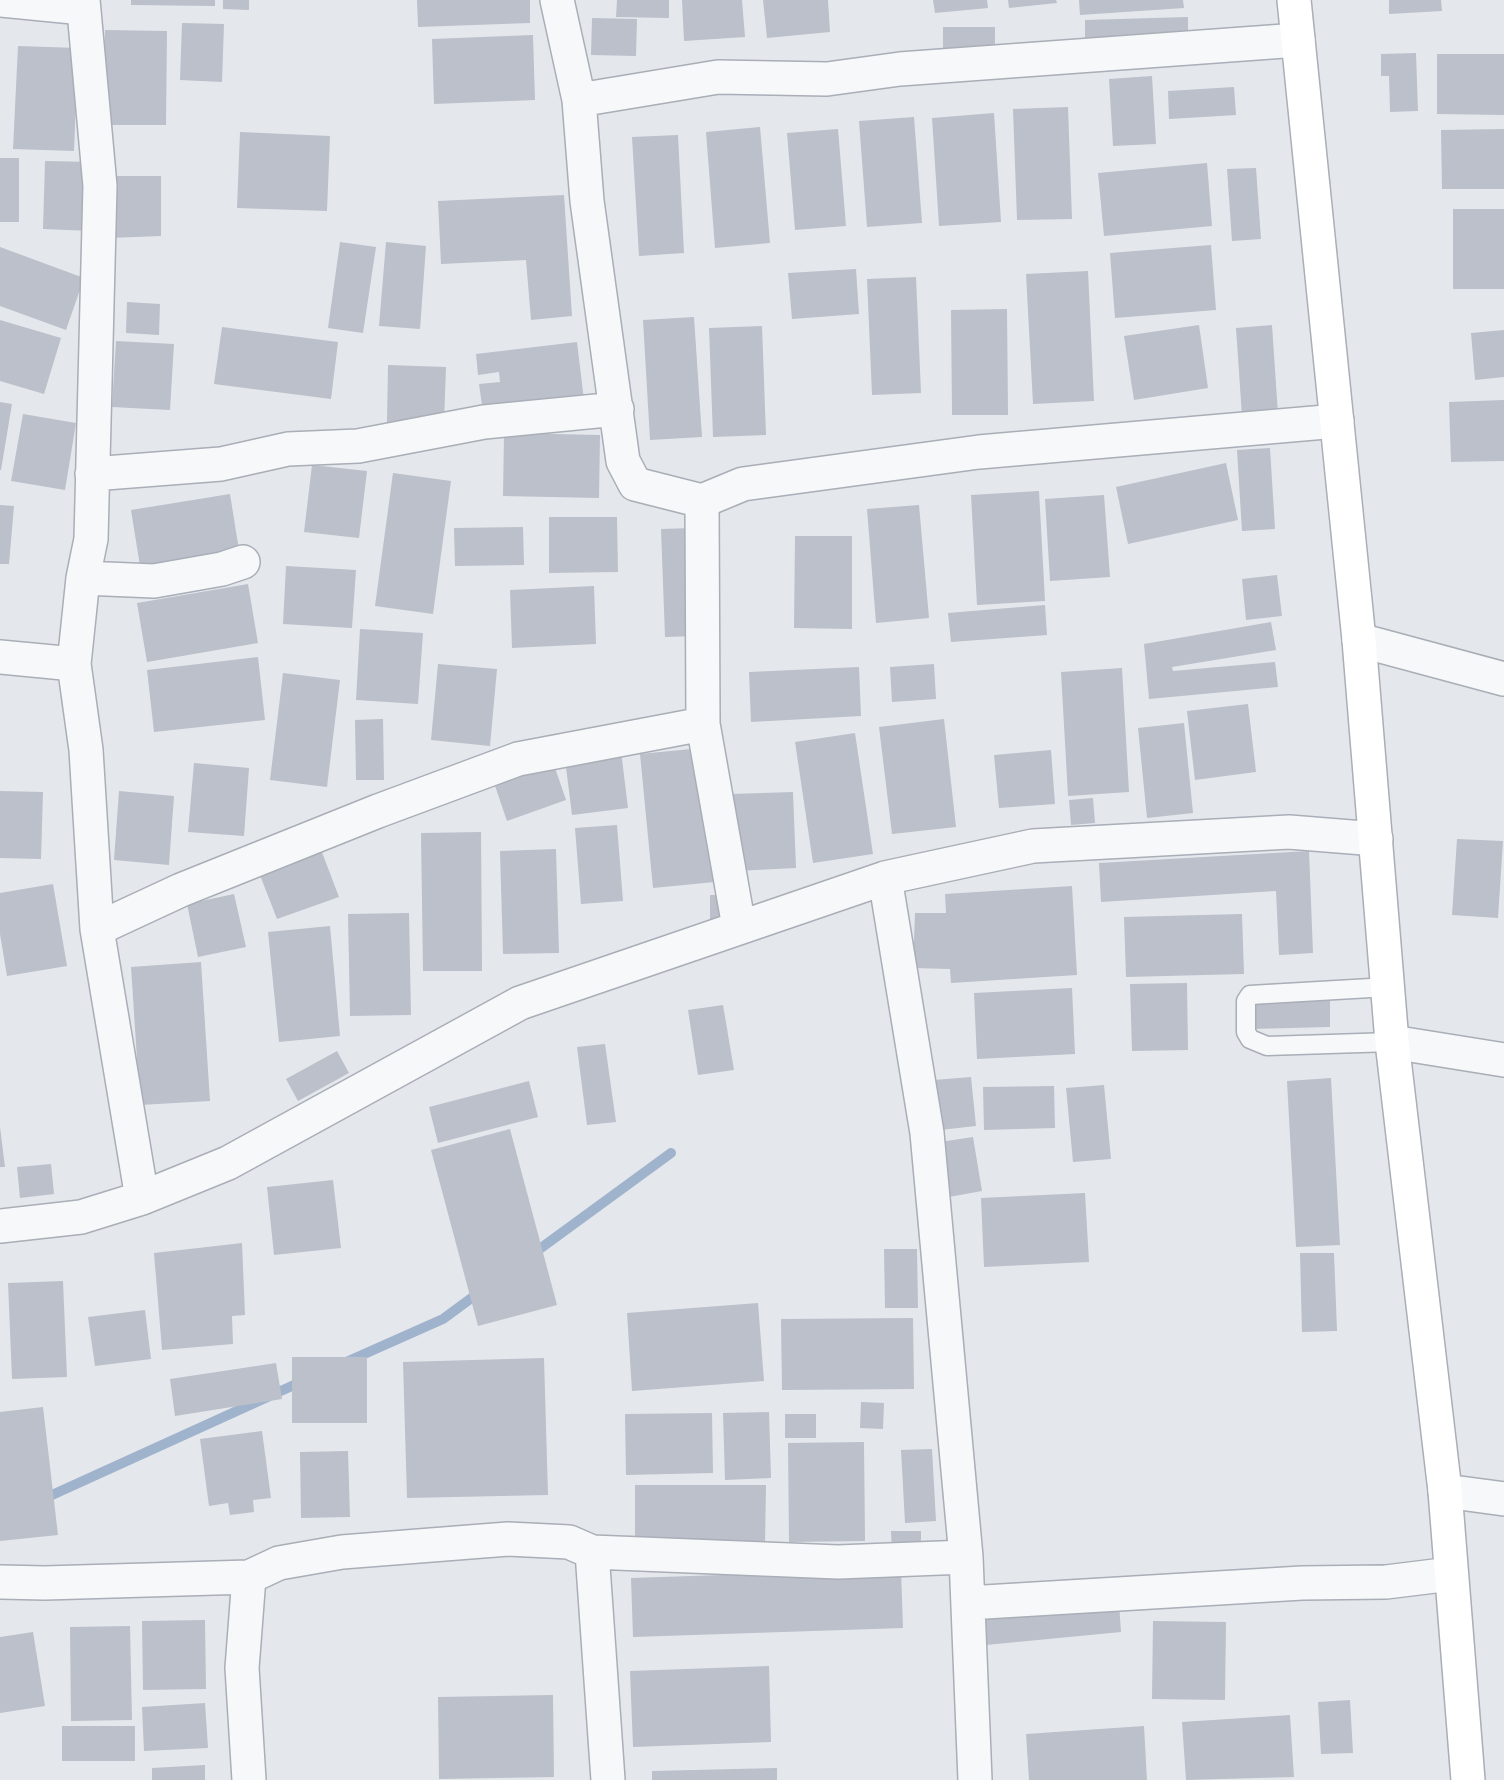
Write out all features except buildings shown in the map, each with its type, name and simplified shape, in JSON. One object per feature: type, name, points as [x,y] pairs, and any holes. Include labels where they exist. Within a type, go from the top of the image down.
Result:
[{"type":"main road","points":[[1294,0],[1359,640],[1392,1042],[1445,1491],[1468,1780]]},
{"type":"street","points":[[0,0],[83,4],[100,186],[91,539],[83,578],[74,664],[86,750],[97,929],[142,1198]]},
{"type":"street","points":[[557,0],[579,100],[586,201],[623,461],[635,484],[702,501],[743,484],[979,452],[1337,421]]},
{"type":"street","points":[[579,100],[718,77],[827,79],[900,69],[1298,40]]},
{"type":"street","points":[[92,474],[221,464],[288,449],[357,446],[484,422],[617,409]]},
{"type":"street","points":[[702,501],[705,555],[703,724],[739,927]]},
{"type":"street","points":[[83,578],[154,580],[222,569],[243,562]]},
{"type":"street","points":[[1359,640],[1504,679]]},
{"type":"street","points":[[0,657],[74,664]]},
{"type":"street","points":[[97,929],[181,890],[378,810],[518,759],[703,724]]},
{"type":"street","points":[[0,1227],[81,1217],[142,1198],[228,1163],[520,1003],[885,878],[1033,846],[1289,832],[1376,839]]},
{"type":"street","points":[[885,878],[927,1133],[966,1557],[975,1780]]},
{"type":"street","points":[[1392,1042],[1504,1060]]},
{"type":"street","points":[[1445,1491],[1504,1499]]},
{"type":"street","points":[[0,1581],[45,1583],[249,1577],[279,1563],[342,1552],[508,1539],[569,1542],[592,1552],[838,1562],[966,1557]]},
{"type":"street","points":[[592,1552],[609,1780]]},
{"type":"street","points":[[968,1603],[1302,1583],[1386,1582],[1451,1574]]},
{"type":"street","points":[[249,1577],[242,1668],[249,1780]]},
{"type":"lane","points":[[1388,987],[1250,995],[1246,1001],[1246,1032],[1250,1039],[1267,1046],[1392,1042]]},
{"type":"waterway","points":[[530,1256],[671,1153]]},
{"type":"waterway","points":[[344,1363],[443,1319],[481,1291]]},
{"type":"waterway","points":[[41,1500],[305,1380]]}]
